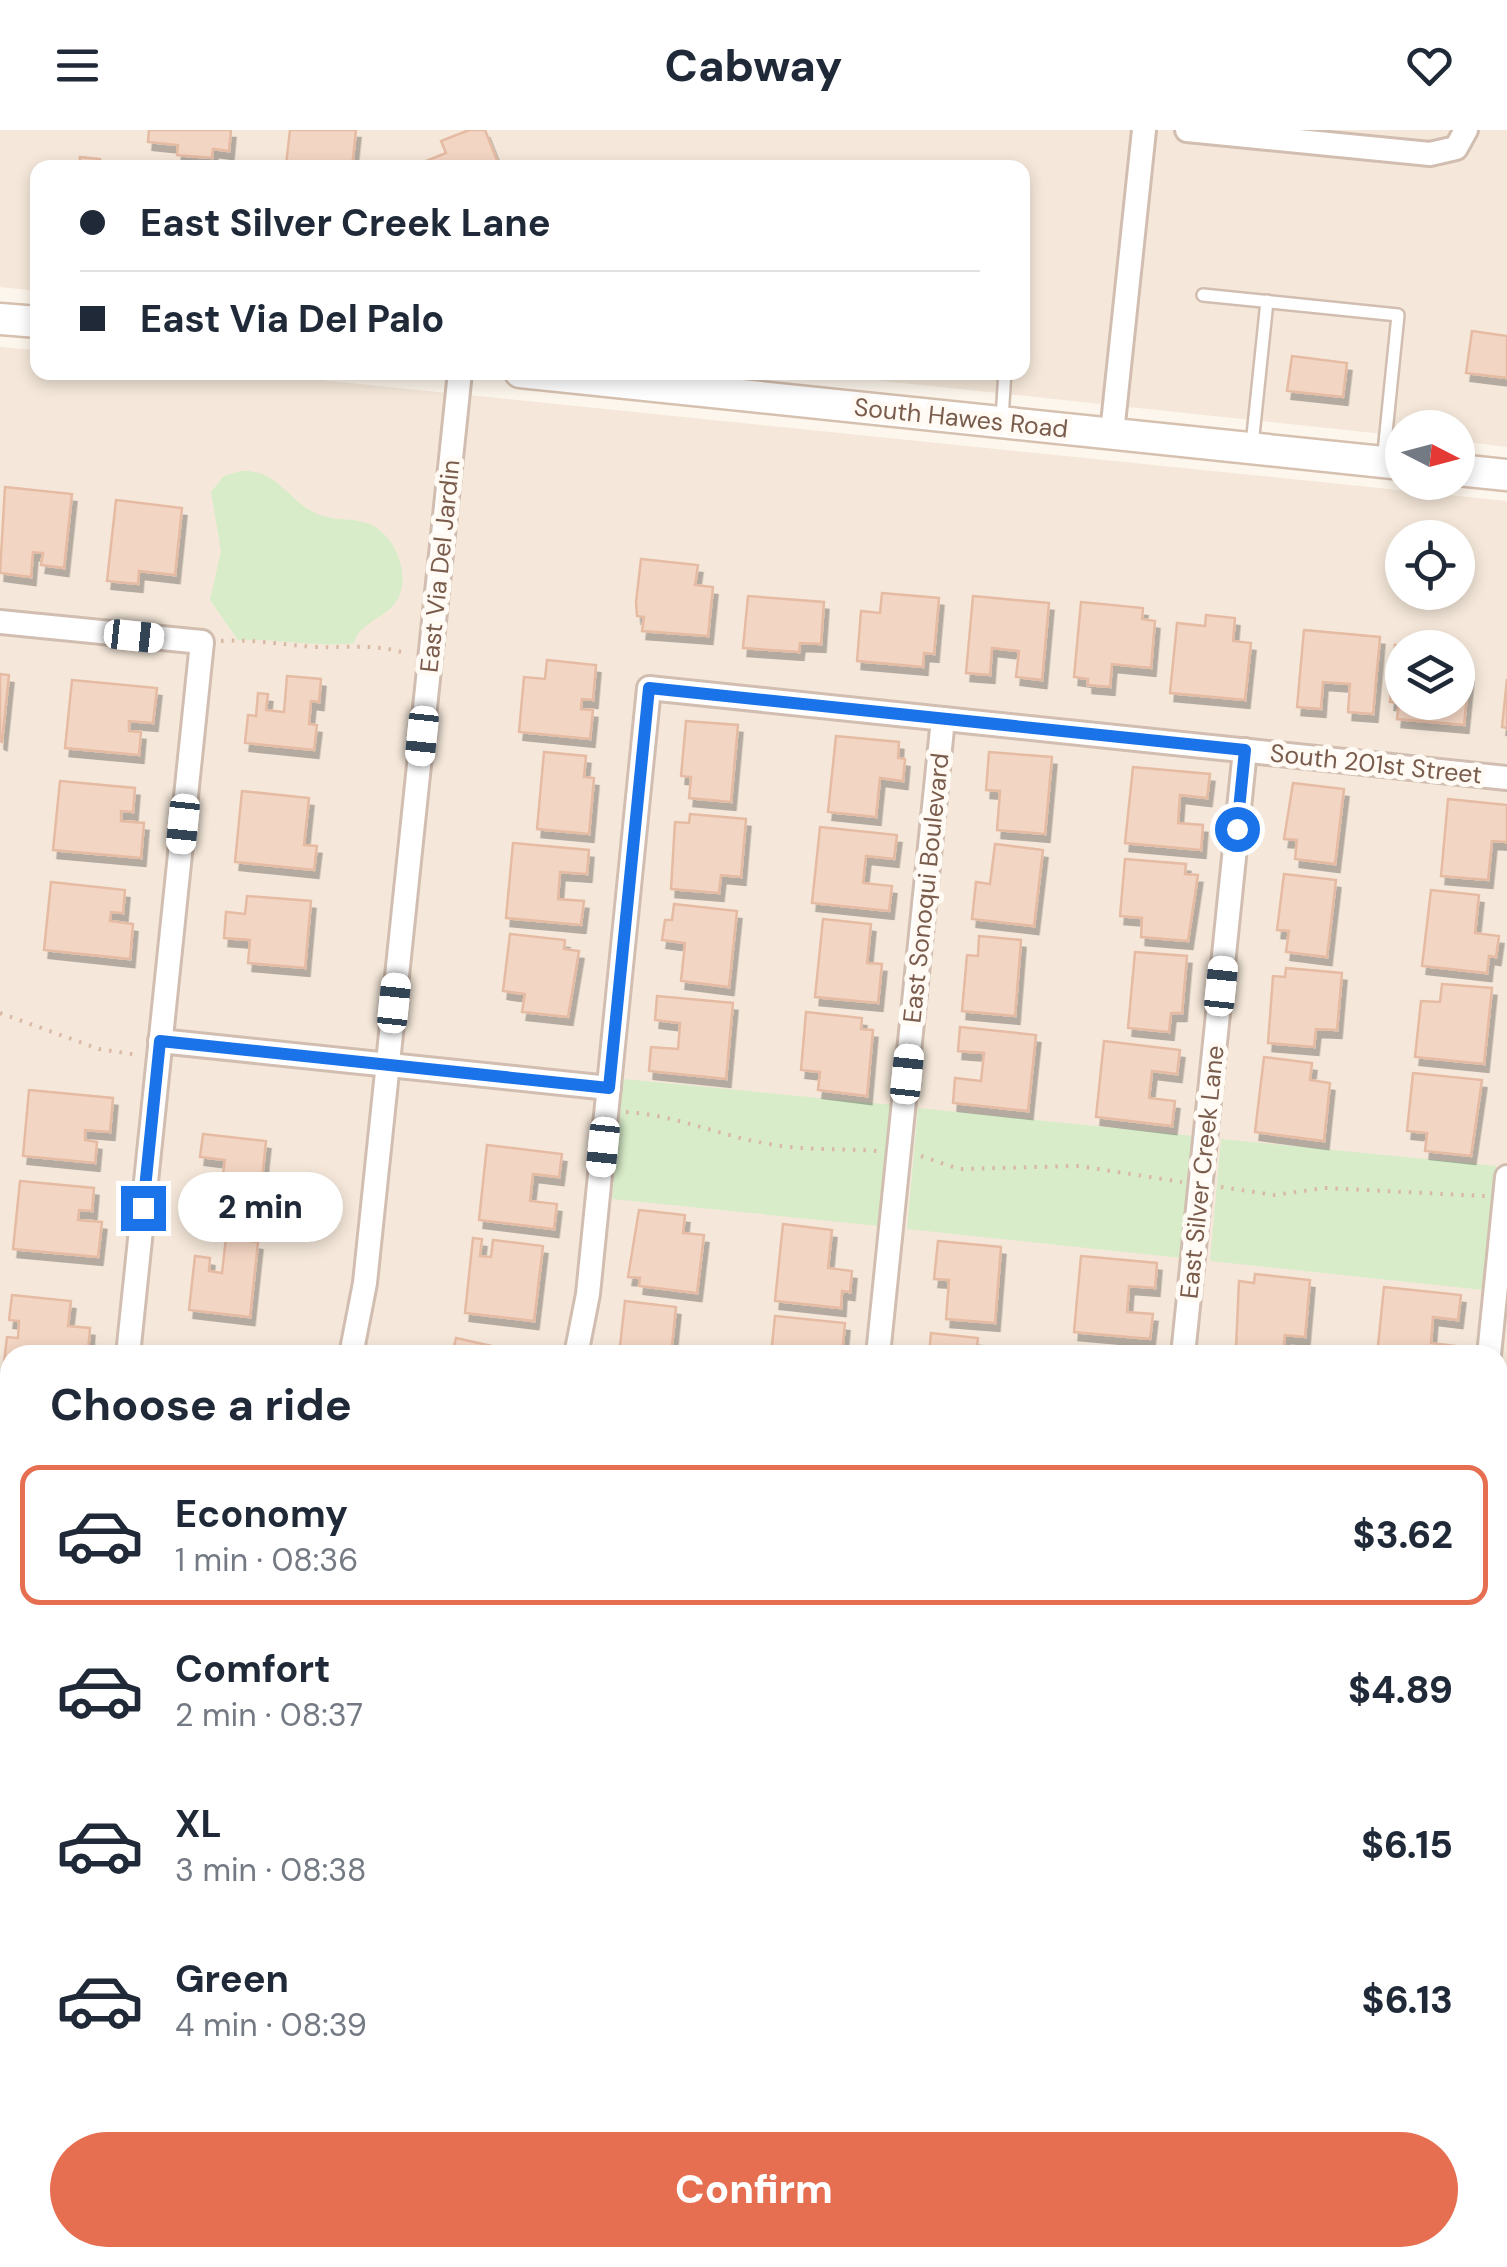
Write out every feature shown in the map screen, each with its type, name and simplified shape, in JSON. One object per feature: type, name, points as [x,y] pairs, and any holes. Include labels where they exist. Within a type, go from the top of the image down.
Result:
[{"type":"main road","points":[[0,318],[30,321]]},
{"type":"main road","name":"South Hawes Road","points":[[669,380],[1002,422],[1385,462]]},
{"type":"main road","points":[[1475,472],[1507,475]]},
{"type":"street","points":[[1112,433],[1144,130]]},
{"type":"street","points":[[1186,130],[1430,154],[1461,139]]},
{"type":"street","name":"East Via Del Jardin","points":[[353,1345],[365,1283],[459,380]]},
{"type":"street","points":[[0,622],[202,642],[153,1049],[129,1345]]},
{"type":"street","name":"South 201st Street","points":[[608,1099],[649,688],[1507,778]]},
{"type":"street","name":"East Sonoqui Boulevard","points":[[879,1345],[943,719]]},
{"type":"street","name":"East Silver Creek Lane","points":[[1184,1345],[1245,750]]},
{"type":"street","points":[[153,1049],[388,1065],[608,1099],[588,1294],[578,1345]]},
{"type":"street","points":[[1490,1345],[1506,1186]]},
{"type":"lane","points":[[1202,295],[1398,316],[1394,410]]},
{"type":"lane","points":[[1252,448],[1267,300]]},
{"type":"lane","points":[[1002,422],[1005,380]]},
{"type":"path","points":[[202,642],[267,639],[314,646],[376,644],[430,660]]},
{"type":"path","points":[[0,1013],[98,1048],[153,1049]]},
{"type":"path","points":[[608,1099],[722,1134],[798,1149],[899,1154],[959,1169],[1079,1166],[1150,1180],[1201,1183],[1274,1195],[1326,1188],[1506,1186]]},
{"type":"shaded area","points":[[0,130],[1507,130],[1507,447],[1475,443],[1475,410],[1385,410],[1385,434],[874,380],[1030,380],[1030,160],[30,160],[30,290],[0,287]]},
{"type":"shaded area","points":[[0,347],[30,349],[30,380],[321,380],[1385,489],[1385,500],[1475,498],[1507,501],[1507,1345],[0,1345]]},
{"type":"green space","points":[[241,471],[272,479],[320,515],[376,527],[391,542],[402,573],[400,594],[390,609],[362,629],[354,643],[238,640],[210,600],[221,551],[211,492],[224,476]]},
{"type":"green space","points":[[623,1079],[893,1105],[879,1226],[612,1199]]},
{"type":"green space","points":[[918,1108],[1194,1136],[1182,1258],[907,1229]]},
{"type":"green space","points":[[1221,1139],[1496,1166],[1484,1290],[1210,1261]]},
{"type":"building","points":[[149,130],[231,130],[229,151],[213,149],[212,158],[177,155],[178,145],[148,142]]},
{"type":"building","points":[[290,130],[356,130],[353,160],[287,160]]},
{"type":"building","points":[[469,130],[485,130],[497,160],[428,160],[446,153],[441,141]]},
{"type":"building","points":[[1472,331],[1507,336],[1507,378],[1466,373]]},
{"type":"building","points":[[1292,356],[1347,363],[1343,397],[1287,391]]},
{"type":"building","points":[[5,487],[72,494],[64,568],[41,565],[43,553],[33,552],[31,577],[0,573]]},
{"type":"building","points":[[116,500],[182,508],[175,575],[139,571],[138,584],[107,581]]},
{"type":"building","points":[[641,559],[698,565],[695,585],[713,587],[708,636],[642,631],[644,617],[637,616],[636,602]]},
{"type":"building","points":[[882,593],[939,598],[934,654],[924,653],[923,667],[857,661],[861,611],[880,613]]},
{"type":"building","points":[[748,596],[824,602],[821,644],[800,643],[799,652],[743,648]]},
{"type":"building","points":[[973,596],[1049,603],[1042,680],[1016,677],[1019,651],[992,648],[990,675],[966,673]]},
{"type":"building","points":[[1081,602],[1143,608],[1142,619],[1155,621],[1151,668],[1112,664],[1110,687],[1088,685],[1088,679],[1074,677]]},
{"type":"building","points":[[1206,615],[1235,618],[1233,641],[1251,643],[1245,700],[1170,693],[1177,623],[1205,626]]},
{"type":"building","points":[[1304,630],[1380,637],[1373,714],[1348,712],[1350,684],[1323,682],[1321,709],[1297,707]]},
{"type":"building","points":[[547,660],[596,665],[593,700],[582,699],[581,709],[593,710],[590,739],[519,732],[524,677],[545,679]]},
{"type":"building","points":[[0,674],[9,675],[2,742],[0,741]]},
{"type":"building","points":[[287,676],[321,679],[319,702],[311,701],[309,724],[317,725],[314,750],[245,743],[248,715],[256,716],[258,693],[268,694],[266,710],[284,712]]},
{"type":"building","points":[[1507,679],[1507,728],[1502,727]]},
{"type":"building","points":[[72,680],[157,688],[153,723],[129,721],[129,731],[141,732],[139,755],[65,748]]},
{"type":"building","points":[[1408,720],[1464,720],[1464,725]]},
{"type":"building","points":[[686,721],[738,725],[731,802],[689,798],[691,777],[681,776]]},
{"type":"building","points":[[836,736],[899,742],[898,758],[905,759],[903,781],[880,778],[876,817],[828,812]]},
{"type":"building","points":[[544,752],[586,756],[584,777],[594,778],[589,834],[537,829]]},
{"type":"building","points":[[989,752],[1052,757],[1045,834],[997,830],[1000,791],[986,790]]},
{"type":"building","points":[[1133,767],[1210,774],[1207,798],[1180,795],[1178,823],[1203,825],[1201,850],[1125,843]]},
{"type":"building","points":[[60,781],[135,788],[133,812],[121,811],[121,821],[144,823],[141,858],[53,850]]},
{"type":"building","points":[[1293,783],[1344,789],[1335,864],[1295,859],[1297,840],[1284,839]]},
{"type":"building","points":[[242,791],[309,798],[304,845],[317,846],[314,870],[235,862]]},
{"type":"building","points":[[1448,799],[1507,805],[1507,842],[1492,841],[1488,880],[1441,876]]},
{"type":"building","points":[[690,814],[746,819],[741,877],[721,875],[719,893],[671,889],[675,822],[689,823]]},
{"type":"building","points":[[820,827],[897,835],[894,859],[866,856],[863,883],[892,886],[889,911],[812,903]]},
{"type":"building","points":[[513,843],[589,850],[587,874],[560,872],[558,899],[584,901],[581,925],[506,918]]},
{"type":"building","points":[[995,844],[1043,850],[1034,926],[972,919],[976,882],[990,884]]},
{"type":"building","points":[[1125,859],[1186,864],[1185,874],[1198,875],[1188,941],[1141,937],[1142,918],[1120,916]]},
{"type":"building","points":[[1284,874],[1336,880],[1327,957],[1286,952],[1289,931],[1277,930]]},
{"type":"building","points":[[51,882],[125,890],[123,913],[111,912],[110,921],[133,924],[130,959],[44,950]]},
{"type":"building","points":[[1431,890],[1479,895],[1475,933],[1499,936],[1496,957],[1489,956],[1487,973],[1422,966]]},
{"type":"building","points":[[247,896],[311,901],[305,968],[248,963],[250,940],[224,938],[226,912],[245,914]]},
{"type":"building","points":[[674,904],[737,911],[729,987],[681,981],[685,943],[662,940],[665,920],[672,920]]},
{"type":"building","points":[[823,919],[871,924],[867,963],[882,964],[878,1003],[815,997]]},
{"type":"building","points":[[510,934],[565,940],[564,949],[579,951],[568,1017],[522,1012],[525,994],[503,991]]},
{"type":"building","points":[[979,936],[1021,940],[1015,1016],[962,1011],[967,955],[978,956]]},
{"type":"building","points":[[1135,952],[1187,956],[1182,1013],[1171,1013],[1169,1032],[1128,1028]]},
{"type":"building","points":[[1286,968],[1342,973],[1337,1030],[1316,1029],[1314,1047],[1268,1043],[1273,976],[1285,977]]},
{"type":"building","points":[[1442,984],[1492,988],[1484,1064],[1415,1057],[1421,1001],[1440,1002]]},
{"type":"building","points":[[657,996],[733,1003],[726,1079],[649,1071],[651,1047],[678,1049],[680,1023],[655,1020]]},
{"type":"building","points":[[806,1012],[862,1018],[861,1029],[873,1030],[867,1096],[818,1090],[820,1072],[801,1070]]},
{"type":"building","points":[[960,1027],[1036,1035],[1028,1111],[953,1103],[955,1078],[981,1081],[984,1053],[958,1051]]},
{"type":"building","points":[[1104,1041],[1180,1050],[1177,1074],[1152,1071],[1149,1098],[1175,1101],[1172,1126],[1096,1117]]},
{"type":"building","points":[[1264,1057],[1312,1063],[1310,1080],[1330,1083],[1324,1141],[1255,1132]]},
{"type":"building","points":[[1413,1073],[1482,1080],[1471,1156],[1425,1151],[1427,1133],[1407,1131]]},
{"type":"building","points":[[29,1090],[113,1098],[110,1132],[85,1130],[85,1140],[97,1142],[95,1163],[23,1156]]},
{"type":"building","points":[[203,1134],[266,1141],[259,1207],[196,1200],[199,1178],[222,1181],[225,1160],[200,1157]]},
{"type":"building","points":[[487,1145],[562,1154],[559,1177],[533,1174],[530,1201],[557,1204],[554,1229],[479,1220]]},
{"type":"building","points":[[20,1181],[94,1188],[92,1211],[79,1210],[78,1220],[102,1222],[98,1257],[13,1249]]},
{"type":"building","points":[[639,1210],[685,1215],[683,1233],[704,1235],[697,1293],[639,1286],[640,1278],[628,1277]]},
{"type":"building","points":[[783,1224],[832,1230],[828,1268],[852,1271],[850,1292],[842,1291],[841,1308],[775,1301]]},
{"type":"building","points":[[226,1238],[258,1242],[250,1317],[189,1310],[195,1256],[210,1258],[209,1271],[222,1273]]},
{"type":"building","points":[[473,1238],[482,1239],[480,1256],[491,1257],[493,1240],[543,1246],[534,1321],[465,1313]]},
{"type":"building","points":[[938,1241],[1001,1247],[995,1323],[946,1319],[949,1280],[934,1279]]},
{"type":"building","points":[[1081,1256],[1157,1263],[1155,1288],[1129,1286],[1127,1312],[1153,1314],[1150,1339],[1074,1332]]},
{"type":"building","points":[[1255,1274],[1310,1280],[1305,1337],[1285,1335],[1284,1345],[1236,1345],[1239,1281],[1254,1283]]},
{"type":"building","points":[[1384,1287],[1461,1295],[1458,1320],[1433,1317],[1431,1343],[1448,1345],[1378,1345]]},
{"type":"building","points":[[12,1295],[71,1301],[68,1326],[90,1328],[89,1345],[6,1345],[7,1337],[18,1338],[19,1321],[9,1320]]},
{"type":"building","points":[[625,1301],[676,1307],[672,1345],[620,1345]]},
{"type":"building","points":[[775,1316],[845,1323],[843,1345],[772,1345]]},
{"type":"building","points":[[931,1333],[978,1338],[977,1345],[930,1345]]},
{"type":"building","points":[[456,1338],[487,1345],[454,1345]]},
{"type":"route","points":[[143,1208],[160,1041],[609,1088],[649,688],[1245,750],[1237,829]]}]
